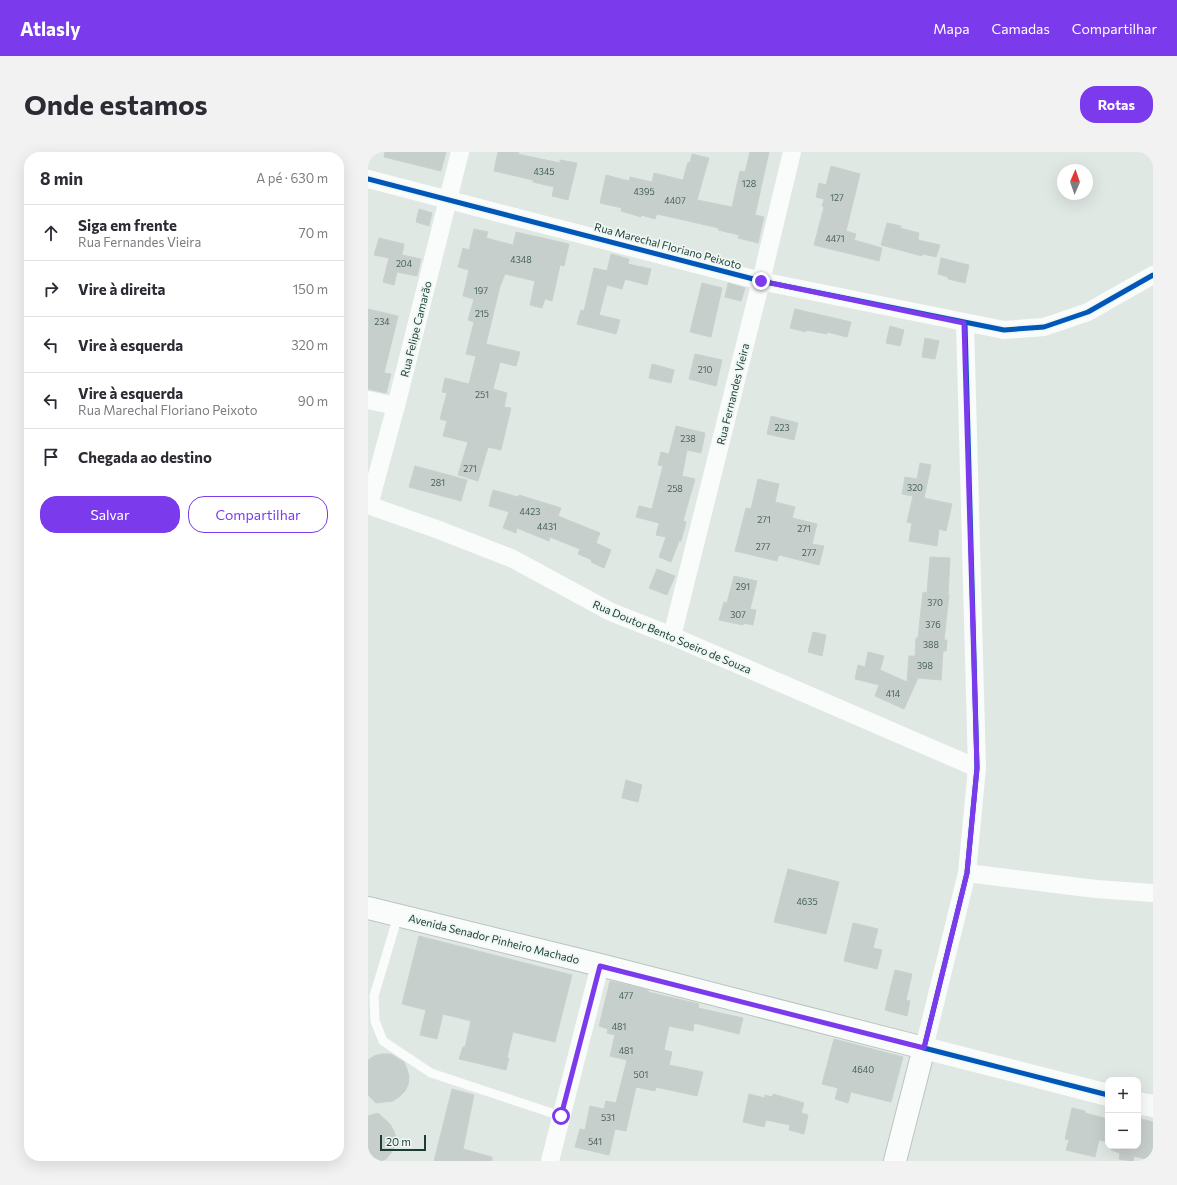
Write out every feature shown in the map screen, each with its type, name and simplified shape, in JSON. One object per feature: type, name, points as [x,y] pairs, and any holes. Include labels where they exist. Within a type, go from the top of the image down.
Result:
[{"type":"main road","name":"Avenida Senador Pinheiro Machado","points":[[368,908],[1105,1094]]},
{"type":"main road","points":[[895,1161],[924,1048]]},
{"type":"main road","points":[[1141,1103],[1153,1106]]},
{"type":"street","name":"Rua Felipe Camarão","points":[[368,505],[396,406],[460,152]]},
{"type":"street","name":"Rua Fernandes Vieira","points":[[672,636],[792,152]]},
{"type":"street","name":"Rua Marechal Floriano Peixoto","points":[[368,179],[761,281],[1004,330],[1044,327],[1088,312],[1153,275]]},
{"type":"street","points":[[924,1048],[967,873],[977,768],[964,323]]},
{"type":"street","points":[[368,400],[396,406]]},
{"type":"street","name":"Rua Doutor Bento Soeiro de Souza","points":[[368,505],[439,530],[511,558],[611,612],[672,636],[977,768]]},
{"type":"street","points":[[967,873],[1096,889],[1153,894]]},
{"type":"street","points":[[550,1161],[600,966]]},
{"type":"lane","points":[[398,916],[374,996],[374,1021],[383,1041],[431,1073],[561,1116]]},
{"type":"building","points":[[385,152],[446,152],[441,171],[384,157]]},
{"type":"building","points":[[498,152],[519,152],[518,154],[560,163],[560,160],[577,163],[568,200],[552,196],[554,187],[533,182],[533,180],[494,171]]},
{"type":"building","points":[[750,152],[769,152],[755,215],[764,217],[758,243],[738,238],[739,235],[718,230],[719,228],[657,214],[655,219],[641,215],[641,217],[621,211],[622,208],[600,203],[606,175],[629,181],[630,177],[652,182],[654,173],[683,180],[692,154],[709,158],[697,200],[732,207],[740,171],[745,172]]},
{"type":"building","points":[[831,166],[860,174],[846,231],[856,234],[854,240],[882,248],[879,261],[814,245],[824,207],[822,206],[824,199],[816,197],[819,183],[826,185]]},
{"type":"building","points":[[419,209],[432,213],[429,226],[416,222]]},
{"type":"building","points":[[887,223],[901,226],[900,228],[919,233],[918,240],[940,245],[936,257],[923,254],[922,256],[881,245]]},
{"type":"building","points":[[474,229],[488,232],[486,238],[513,245],[516,232],[569,244],[564,266],[560,265],[552,301],[545,299],[542,308],[530,305],[535,281],[505,274],[500,286],[486,344],[520,352],[516,366],[500,362],[493,389],[507,393],[504,407],[511,408],[501,450],[488,447],[478,481],[458,475],[468,442],[443,436],[447,421],[440,419],[447,393],[442,392],[445,378],[469,384],[476,356],[466,354],[474,322],[468,320],[474,299],[463,296],[469,270],[458,267],[463,248],[469,250]]},
{"type":"building","points":[[379,238],[404,244],[402,255],[421,259],[417,276],[397,272],[394,285],[383,282],[389,258],[374,255]]},
{"type":"building","points":[[611,254],[629,259],[628,264],[651,269],[647,285],[625,279],[622,289],[607,285],[599,315],[620,320],[616,334],[577,324],[581,310],[584,311],[594,268],[607,271]]},
{"type":"building","points":[[941,258],[969,265],[965,283],[948,279],[948,277],[938,274]]},
{"type":"building","points":[[702,283],[722,288],[711,337],[690,332]]},
{"type":"building","points":[[728,283],[745,288],[741,301],[725,297]]},
{"type":"building","points":[[368,309],[398,316],[384,373],[391,374],[386,393],[368,389]]},
{"type":"building","points":[[795,309],[851,322],[847,337],[827,332],[827,334],[806,330],[806,332],[790,328]]},
{"type":"building","points":[[890,326],[904,330],[900,346],[886,343]]},
{"type":"building","points":[[925,338],[939,341],[935,359],[922,357]]},
{"type":"building","points":[[695,354],[722,360],[716,386],[689,379]]},
{"type":"building","points":[[652,364],[674,370],[671,383],[649,378]]},
{"type":"building","points":[[771,416],[798,423],[794,440],[767,434]]},
{"type":"building","points":[[676,426],[705,433],[701,453],[687,450],[682,476],[695,479],[683,521],[686,522],[681,541],[679,541],[671,562],[659,557],[666,537],[656,535],[659,523],[636,517],[639,506],[652,509],[663,466],[658,465],[661,452],[669,454]]},
{"type":"building","points":[[920,463],[931,465],[924,498],[952,504],[946,531],[939,529],[937,546],[909,541],[912,523],[907,522],[913,496],[902,494],[905,477],[917,479]]},
{"type":"building","points":[[415,466],[467,480],[461,501],[409,487]]},
{"type":"building","points":[[758,479],[779,484],[775,502],[795,507],[792,518],[817,524],[812,544],[824,546],[819,565],[779,555],[777,561],[735,551],[746,508],[751,509]]},
{"type":"building","points":[[493,490],[518,497],[519,495],[561,508],[558,516],[600,533],[596,543],[611,550],[604,568],[591,562],[592,560],[578,554],[580,549],[550,537],[549,541],[517,528],[516,533],[503,528],[509,512],[489,506]]},
{"type":"building","points":[[930,557],[950,558],[949,595],[944,640],[947,640],[946,651],[943,651],[941,680],[918,678],[904,709],[875,696],[879,685],[855,679],[858,665],[865,667],[868,652],[884,656],[880,670],[907,682],[909,656],[915,656],[916,638],[918,638],[923,592],[927,593]]},
{"type":"building","points":[[657,569],[675,576],[667,595],[649,588]]},
{"type":"building","points":[[734,576],[757,581],[750,609],[756,610],[753,625],[744,623],[743,625],[719,620],[724,602],[727,603]]},
{"type":"building","points":[[813,632],[826,635],[822,656],[808,652]]},
{"type":"building","points":[[626,780],[642,785],[638,802],[622,798]]},
{"type":"building","points":[[788,869],[839,882],[826,934],[774,922]]},
{"type":"building","points":[[853,923],[878,929],[873,948],[882,950],[877,969],[844,961]]},
{"type":"building","points":[[419,936],[572,975],[555,1042],[513,1032],[506,1070],[459,1059],[463,1047],[465,1047],[471,1021],[443,1014],[437,1039],[420,1035],[426,1010],[402,1004]]},
{"type":"building","points":[[895,970],[912,974],[906,1000],[910,1001],[907,1016],[885,1010]]},
{"type":"building","points":[[610,981],[699,1004],[698,1008],[743,1018],[739,1034],[694,1023],[693,1031],[669,1026],[664,1050],[672,1052],[669,1065],[703,1072],[697,1096],[656,1087],[655,1091],[636,1087],[626,1131],[615,1129],[609,1155],[575,1147],[580,1129],[585,1130],[590,1106],[604,1109],[606,1101],[616,1103],[627,1060],[610,1056],[615,1035],[607,1033],[608,1029],[599,1026]]},
{"type":"building","points":[[834,1039],[903,1057],[891,1102],[851,1092],[848,1103],[835,1099],[838,1088],[822,1084]]},
{"type":"building","points":[[391,1054],[404,1062],[409,1077],[408,1085],[405,1091],[399,1097],[393,1101],[376,1103],[368,1095],[368,1060],[374,1056]]},
{"type":"building","points":[[452,1089],[474,1095],[463,1149],[492,1157],[492,1161],[434,1161]]},
{"type":"building","points":[[749,1094],[765,1098],[765,1095],[772,1097],[773,1094],[804,1103],[801,1113],[808,1115],[804,1134],[789,1130],[790,1125],[766,1120],[764,1127],[743,1122]]},
{"type":"building","points":[[1072,1108],[1105,1118],[1105,1141],[1099,1140],[1095,1157],[1066,1150],[1069,1140],[1065,1139]]},
{"type":"building","points":[[378,1113],[390,1124],[394,1131],[396,1138],[395,1146],[386,1159],[381,1161],[368,1161],[368,1116]]},
{"type":"building","points":[[1141,1119],[1153,1122],[1153,1161],[1134,1156],[1133,1161],[1119,1159],[1120,1153],[1111,1150],[1141,1149]]},
{"type":"cycle path","points":[[368,179],[761,281],[1004,330],[1044,327],[1088,312],[1153,275]]},
{"type":"cycle path","points":[[965,323],[977,768],[967,873],[924,1048],[1105,1094]]},
{"type":"route","points":[[561,1116],[600,966],[924,1048],[967,873],[977,768],[964,323],[761,281]]}]
